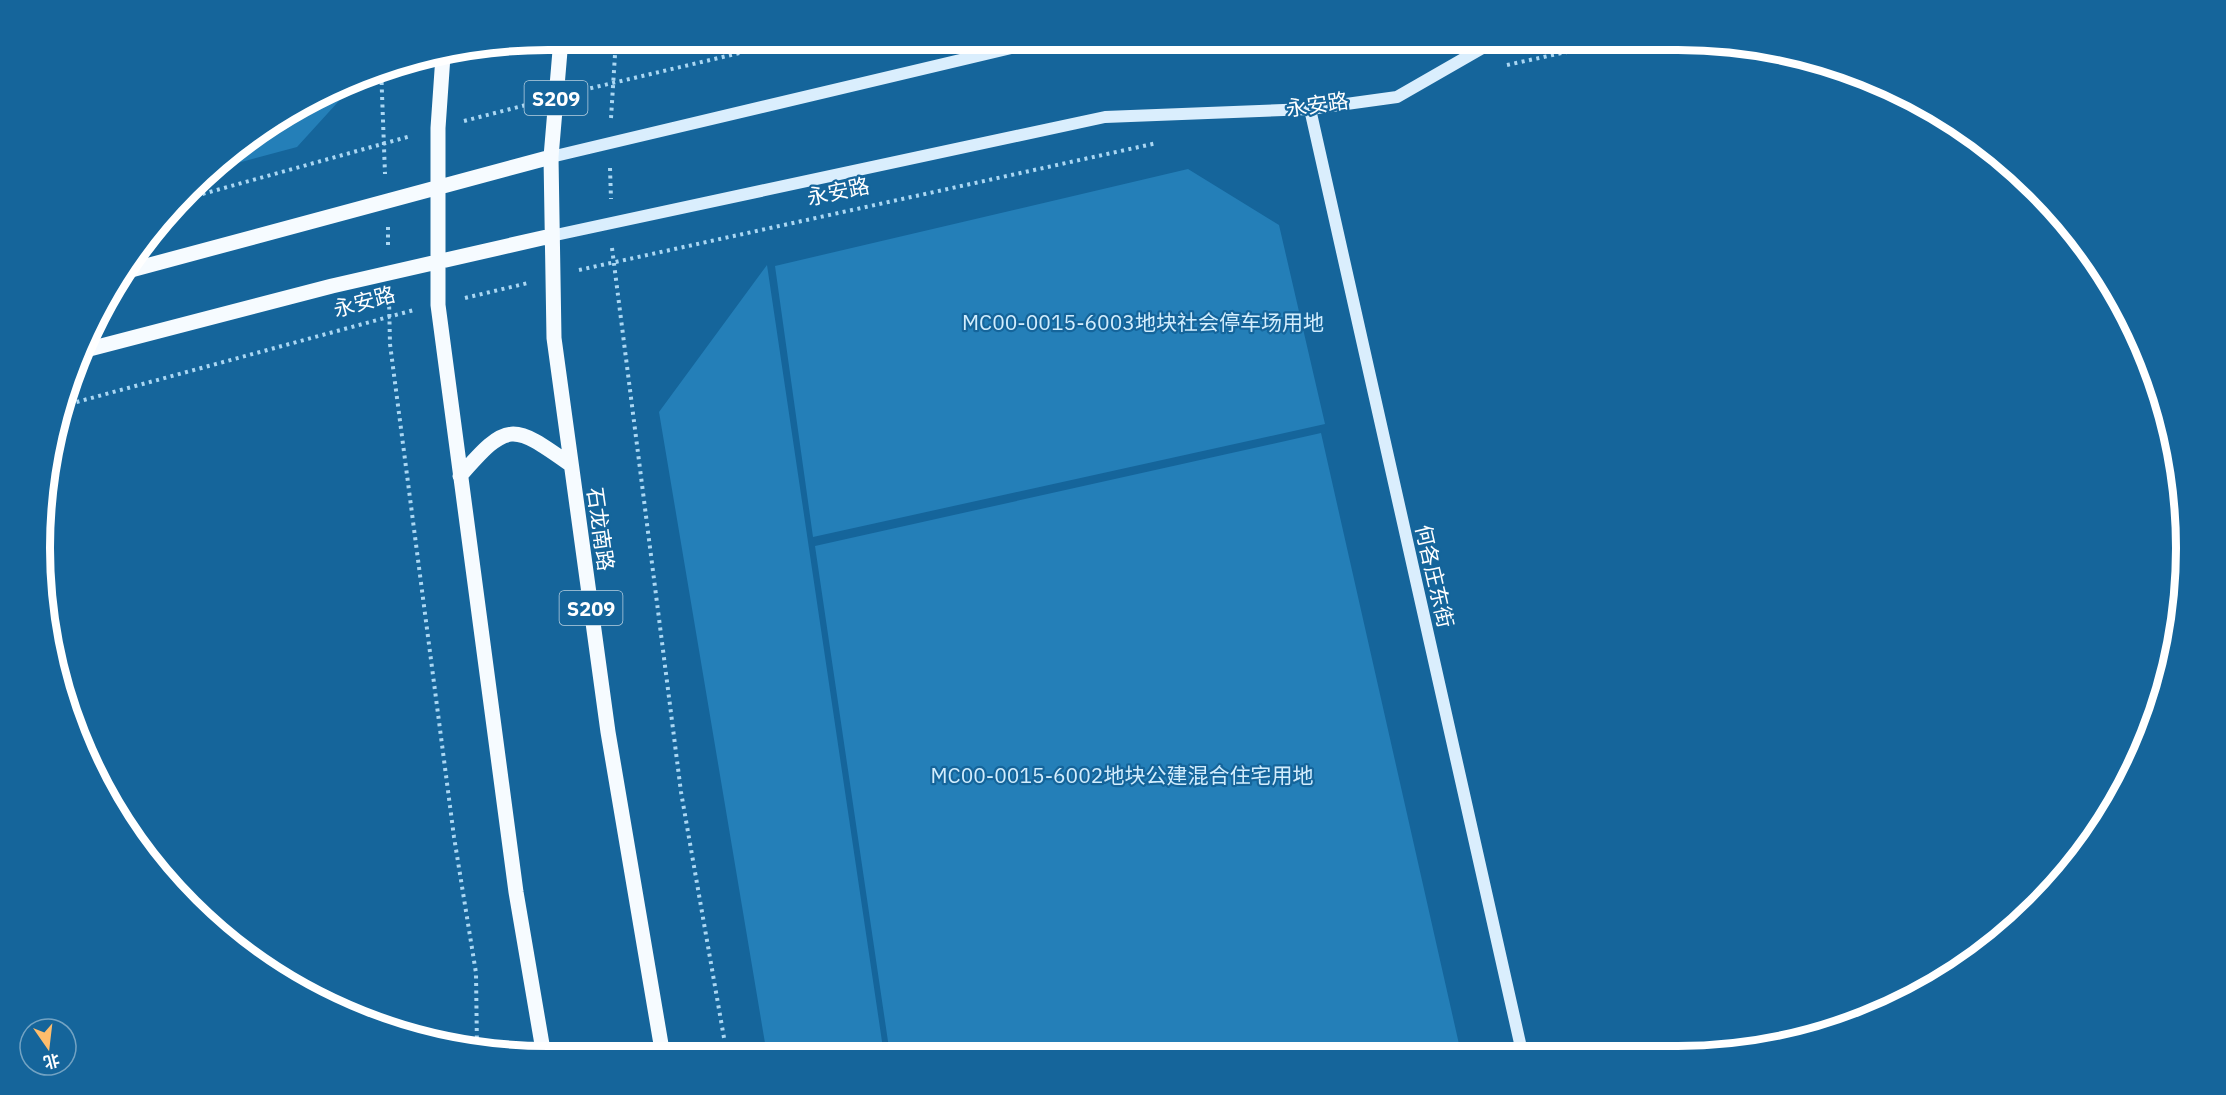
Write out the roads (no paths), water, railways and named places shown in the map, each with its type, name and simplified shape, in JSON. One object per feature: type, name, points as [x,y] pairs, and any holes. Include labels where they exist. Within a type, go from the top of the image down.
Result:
[{"type":"main road","name":"石龙南路","points":[[560,50],[551,158],[554,338],[608,732],[661,1046]]},
{"type":"main road","points":[[134,269],[610,142],[1002,50]]},
{"type":"main road","points":[[551,236],[1105,117],[1310,109],[1397,97],[1479,50]]},
{"type":"main road","points":[[443,61],[438,128],[438,305],[516,892],[542,1046]]},
{"type":"main road","name":"何各庄东街","points":[[1310,109],[1521,1046]]},
{"type":"main road","name":"永安路","points":[[91,349],[389,272],[551,236]]},
{"type":"main road","points":[[460,476],[488,444],[505,434],[523,434],[571,465]]},
{"type":"park label","name":"MC00-0015-6003地块社会停车场用地","points":[[1143,322]]},
{"type":"park label","name":"MC00-0015-6002地块公建混合住宅用地","points":[[1122,775]]}]
